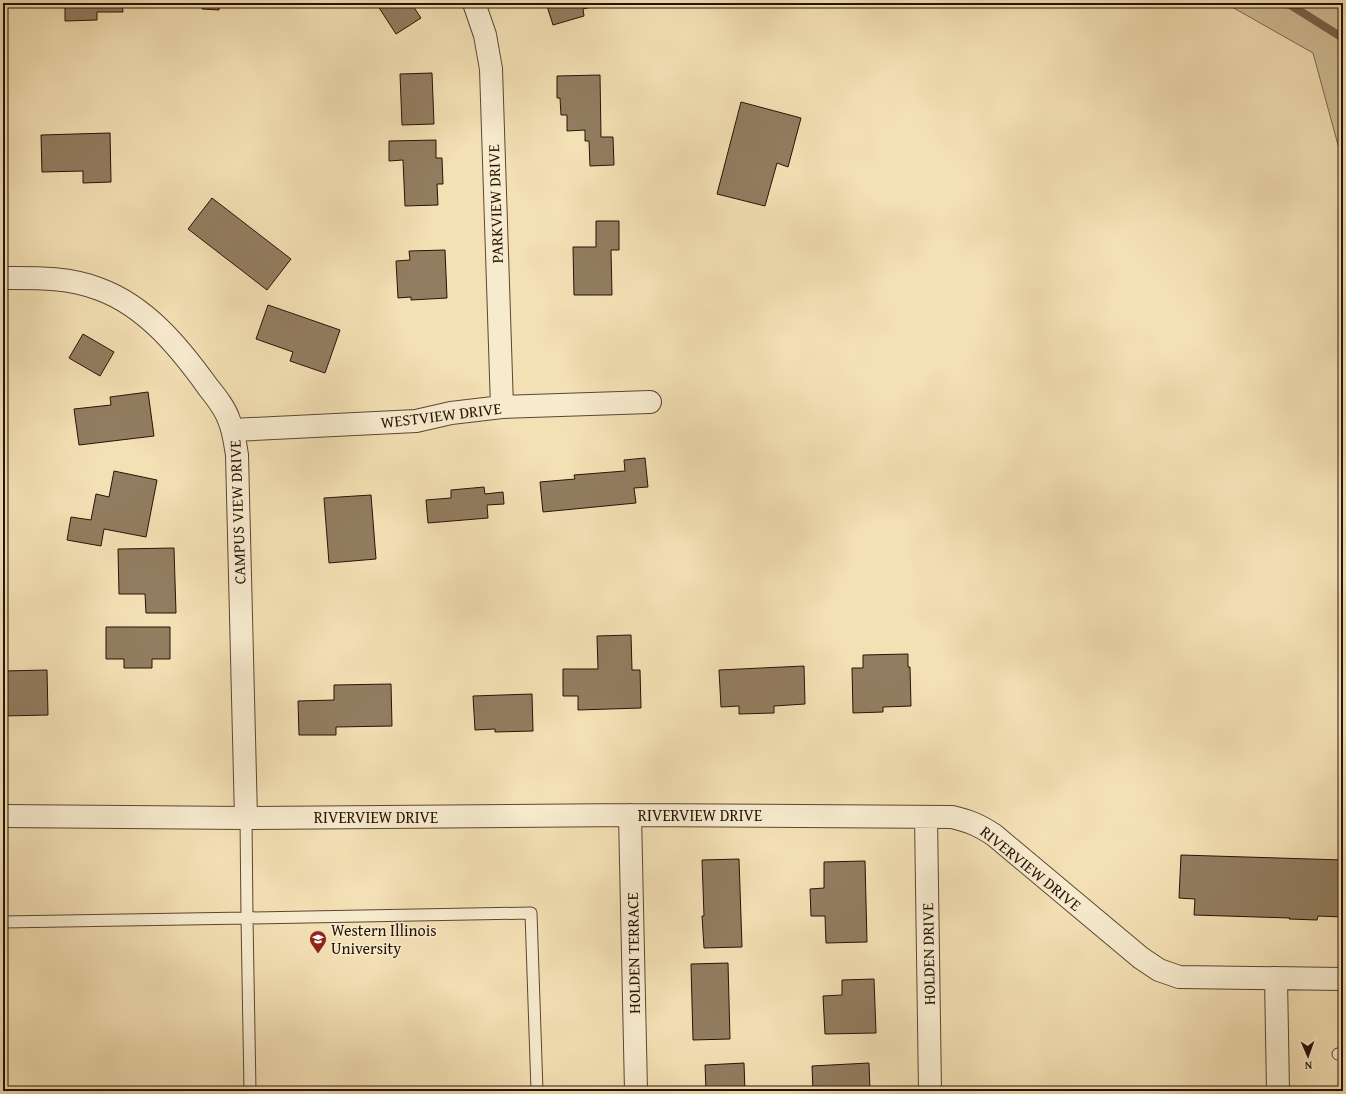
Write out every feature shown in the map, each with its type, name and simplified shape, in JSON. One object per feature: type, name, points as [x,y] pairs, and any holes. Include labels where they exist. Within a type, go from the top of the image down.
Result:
[{"type":"street","name":"PARKVIEW DRIVE","points":[[474,3],[485,36],[491,69],[502,407]]},
{"type":"street","name":"CAMPUS VIEW DRIVE","points":[[3,278],[50,278],[78,282],[120,298],[139,310],[168,338],[195,369],[229,418],[235,436],[237,456],[246,818]]},
{"type":"street","name":"WESTVIEW DRIVE","points":[[232,430],[416,421],[451,413],[502,407],[650,402]]},
{"type":"street","name":"RIVERVIEW DRIVE","points":[[3,816],[246,818],[630,814],[952,818],[967,820],[981,826],[994,835],[1141,958],[1159,970],[1179,977],[1343,979]]},
{"type":"street","name":"HOLDEN TERRACE","points":[[630,814],[636,1091]]},
{"type":"street","name":"HOLDEN DRIVE","points":[[926,817],[930,1091]]},
{"type":"street","points":[[1276,978],[1278,1091]]},
{"type":"lane","points":[[246,818],[250,1091]]},
{"type":"lane","points":[[3,922],[531,914],[536,1091]]},
{"type":"shaded area","points":[[1225,3],[1343,3],[1343,155],[1338,145],[1313,53]]},
{"type":"building","points":[[65,3],[122,3],[123,12],[97,12],[97,20],[65,21]]},
{"type":"building","points":[[203,3],[220,3],[219,10],[202,9]]},
{"type":"building","points":[[376,3],[411,3],[421,18],[396,34]]},
{"type":"building","points":[[546,3],[591,3],[592,7],[583,9],[584,16],[553,25]]},
{"type":"building","points":[[432,73],[434,124],[402,125],[400,74]]},
{"type":"building","points":[[600,75],[601,137],[613,137],[614,165],[590,166],[589,141],[585,141],[585,130],[567,131],[567,115],[561,115],[560,98],[557,98],[557,76]]},
{"type":"building","points":[[741,102],[801,118],[788,167],[777,163],[765,206],[717,194]]},
{"type":"building","points":[[110,133],[111,182],[83,183],[83,171],[42,172],[41,135]]},
{"type":"building","points":[[436,140],[436,158],[442,158],[443,184],[437,184],[438,205],[405,206],[403,160],[389,161],[389,141]]},
{"type":"building","points":[[212,198],[291,259],[267,290],[188,229]]},
{"type":"building","points":[[596,221],[619,221],[619,250],[611,250],[612,295],[574,295],[573,247],[596,247]]},
{"type":"building","points":[[445,250],[447,298],[411,300],[411,297],[398,298],[396,261],[410,260],[409,251]]},
{"type":"building","points":[[268,305],[340,330],[325,373],[290,361],[293,352],[256,339]]},
{"type":"building","points":[[83,334],[114,352],[100,376],[69,358]]},
{"type":"building","points":[[148,392],[154,436],[79,445],[74,409],[111,405],[110,397]]},
{"type":"building","points":[[645,458],[648,487],[634,488],[636,503],[543,512],[540,482],[575,479],[574,475],[625,471],[624,460]]},
{"type":"building","points":[[114,471],[157,480],[146,537],[104,529],[101,546],[67,540],[71,517],[91,520],[96,494],[109,497]]},
{"type":"building","points":[[484,487],[485,494],[503,492],[504,504],[487,505],[488,518],[428,523],[426,500],[451,498],[451,490]]},
{"type":"building","points":[[371,495],[376,559],[329,563],[324,498]]},
{"type":"building","points":[[174,548],[176,613],[146,613],[145,594],[119,594],[118,549]]},
{"type":"building","points":[[106,627],[170,627],[170,659],[152,659],[152,668],[124,668],[124,659],[106,659]]},
{"type":"building","points":[[631,635],[632,670],[640,670],[641,708],[578,710],[578,696],[563,696],[563,669],[598,669],[597,636]]},
{"type":"building","points":[[908,654],[908,667],[910,667],[911,706],[883,707],[883,712],[853,713],[852,668],[863,668],[863,655]]},
{"type":"building","points":[[804,666],[805,704],[774,706],[774,713],[739,714],[739,706],[721,707],[719,670]]},
{"type":"building","points":[[47,670],[48,715],[3,716],[3,671]]},
{"type":"building","points":[[391,684],[392,726],[336,727],[336,735],[299,735],[298,701],[334,700],[334,685]]},
{"type":"building","points":[[532,694],[533,731],[495,732],[495,729],[475,730],[473,696]]},
{"type":"building","points":[[1181,855],[1343,860],[1342,917],[1318,916],[1317,920],[1194,915],[1195,899],[1179,898]]},
{"type":"building","points":[[739,859],[742,947],[704,948],[702,916],[704,916],[702,860]]},
{"type":"building","points":[[865,861],[867,942],[826,943],[825,916],[811,916],[810,889],[824,888],[824,862]]},
{"type":"building","points":[[728,963],[730,1039],[693,1040],[691,964]]},
{"type":"building","points":[[874,979],[876,1033],[825,1034],[823,996],[842,995],[842,980]]},
{"type":"building","points":[[744,1063],[745,1091],[706,1091],[705,1065]]},
{"type":"building","points":[[869,1063],[870,1091],[813,1091],[812,1066]]},
{"type":"waterway","points":[[1284,3],[1292,6],[1343,38]]},
{"type":"place","name":"Western Illinois University","points":[[318,954]]}]
